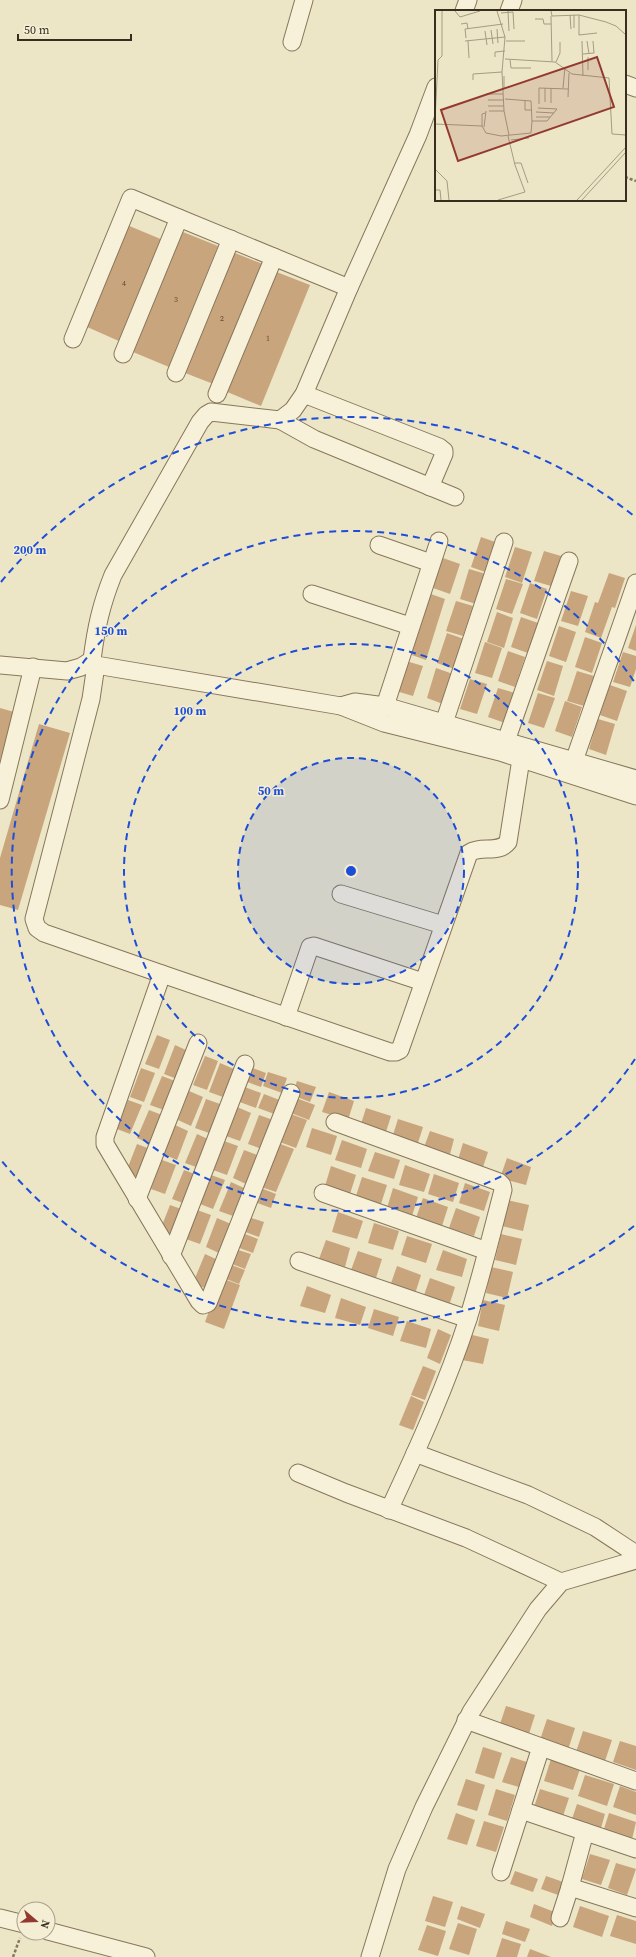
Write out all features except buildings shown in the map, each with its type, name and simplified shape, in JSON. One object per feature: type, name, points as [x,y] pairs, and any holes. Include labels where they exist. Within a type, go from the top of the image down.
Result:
[{"type":"street","points":[[292,42],[304,0]]},
{"type":"street","points":[[464,10],[468,0]]},
{"type":"street","points":[[509,10],[513,0]]},
{"type":"street","points":[[626,84],[636,88]]},
{"type":"street","points":[[280,420],[293,410],[304,394],[349,288],[418,135],[435,90]]},
{"type":"street","points":[[73,339],[131,198],[349,288]]},
{"type":"street","points":[[123,354],[179,218]]},
{"type":"street","points":[[176,373],[231,239]]},
{"type":"street","points":[[217,394],[274,257]]},
{"type":"street","points":[[304,394],[444,451],[430,487]]},
{"type":"street","points":[[455,497],[314,439],[280,420],[211,412],[206,415],[200,422],[113,575],[102,602],[96,625],[91,699],[34,920],[37,928],[44,933],[286,1017],[390,1052],[396,1052],[400,1050],[469,853],[473,850],[502,848],[508,842],[521,759]]},
{"type":"street","points":[[385,706],[439,541]]},
{"type":"street","points":[[444,723],[504,542]]},
{"type":"street","points":[[379,544],[431,563]]},
{"type":"street","points":[[506,741],[569,561]]},
{"type":"street","points":[[574,761],[636,583]]},
{"type":"street","points":[[312,594],[410,626]]},
{"type":"street","points":[[0,665],[67,671],[94,663],[341,706],[384,723],[443,737],[521,759],[636,796]]},
{"type":"street","points":[[0,800],[33,667]]},
{"type":"street","points":[[341,706],[355,702],[385,706],[636,779]]},
{"type":"street","points":[[341,894],[443,925]]},
{"type":"street","points":[[286,1017],[310,947],[314,946],[423,982]]},
{"type":"street","points":[[162,974],[105,1137],[107,1150],[198,1301],[203,1305],[208,1302],[291,1093]]},
{"type":"street","points":[[137,1199],[198,1043]]},
{"type":"street","points":[[171,1256],[245,1064]]},
{"type":"street","points":[[335,1122],[499,1182],[502,1185],[503,1190],[468,1319],[415,1453],[389,1510]]},
{"type":"street","points":[[323,1193],[486,1251]]},
{"type":"street","points":[[300,1261],[468,1319]]},
{"type":"street","points":[[415,1453],[528,1495],[595,1527],[636,1554]]},
{"type":"street","points":[[298,1473],[389,1510],[466,1538],[561,1582]]},
{"type":"street","points":[[370,1957],[397,1869],[424,1807],[466,1720],[538,1609],[561,1582],[636,1560]]},
{"type":"street","points":[[466,1720],[636,1781]]},
{"type":"street","points":[[501,1872],[541,1747]]},
{"type":"street","points":[[521,1810],[636,1849]]},
{"type":"street","points":[[560,1918],[585,1832]]},
{"type":"street","points":[[570,1887],[636,1908]]},
{"type":"street","points":[[0,1918],[16,1922]]},
{"type":"street","points":[[56,1932],[146,1957]]},
{"type":"path","points":[[626,177],[636,181]]}]
